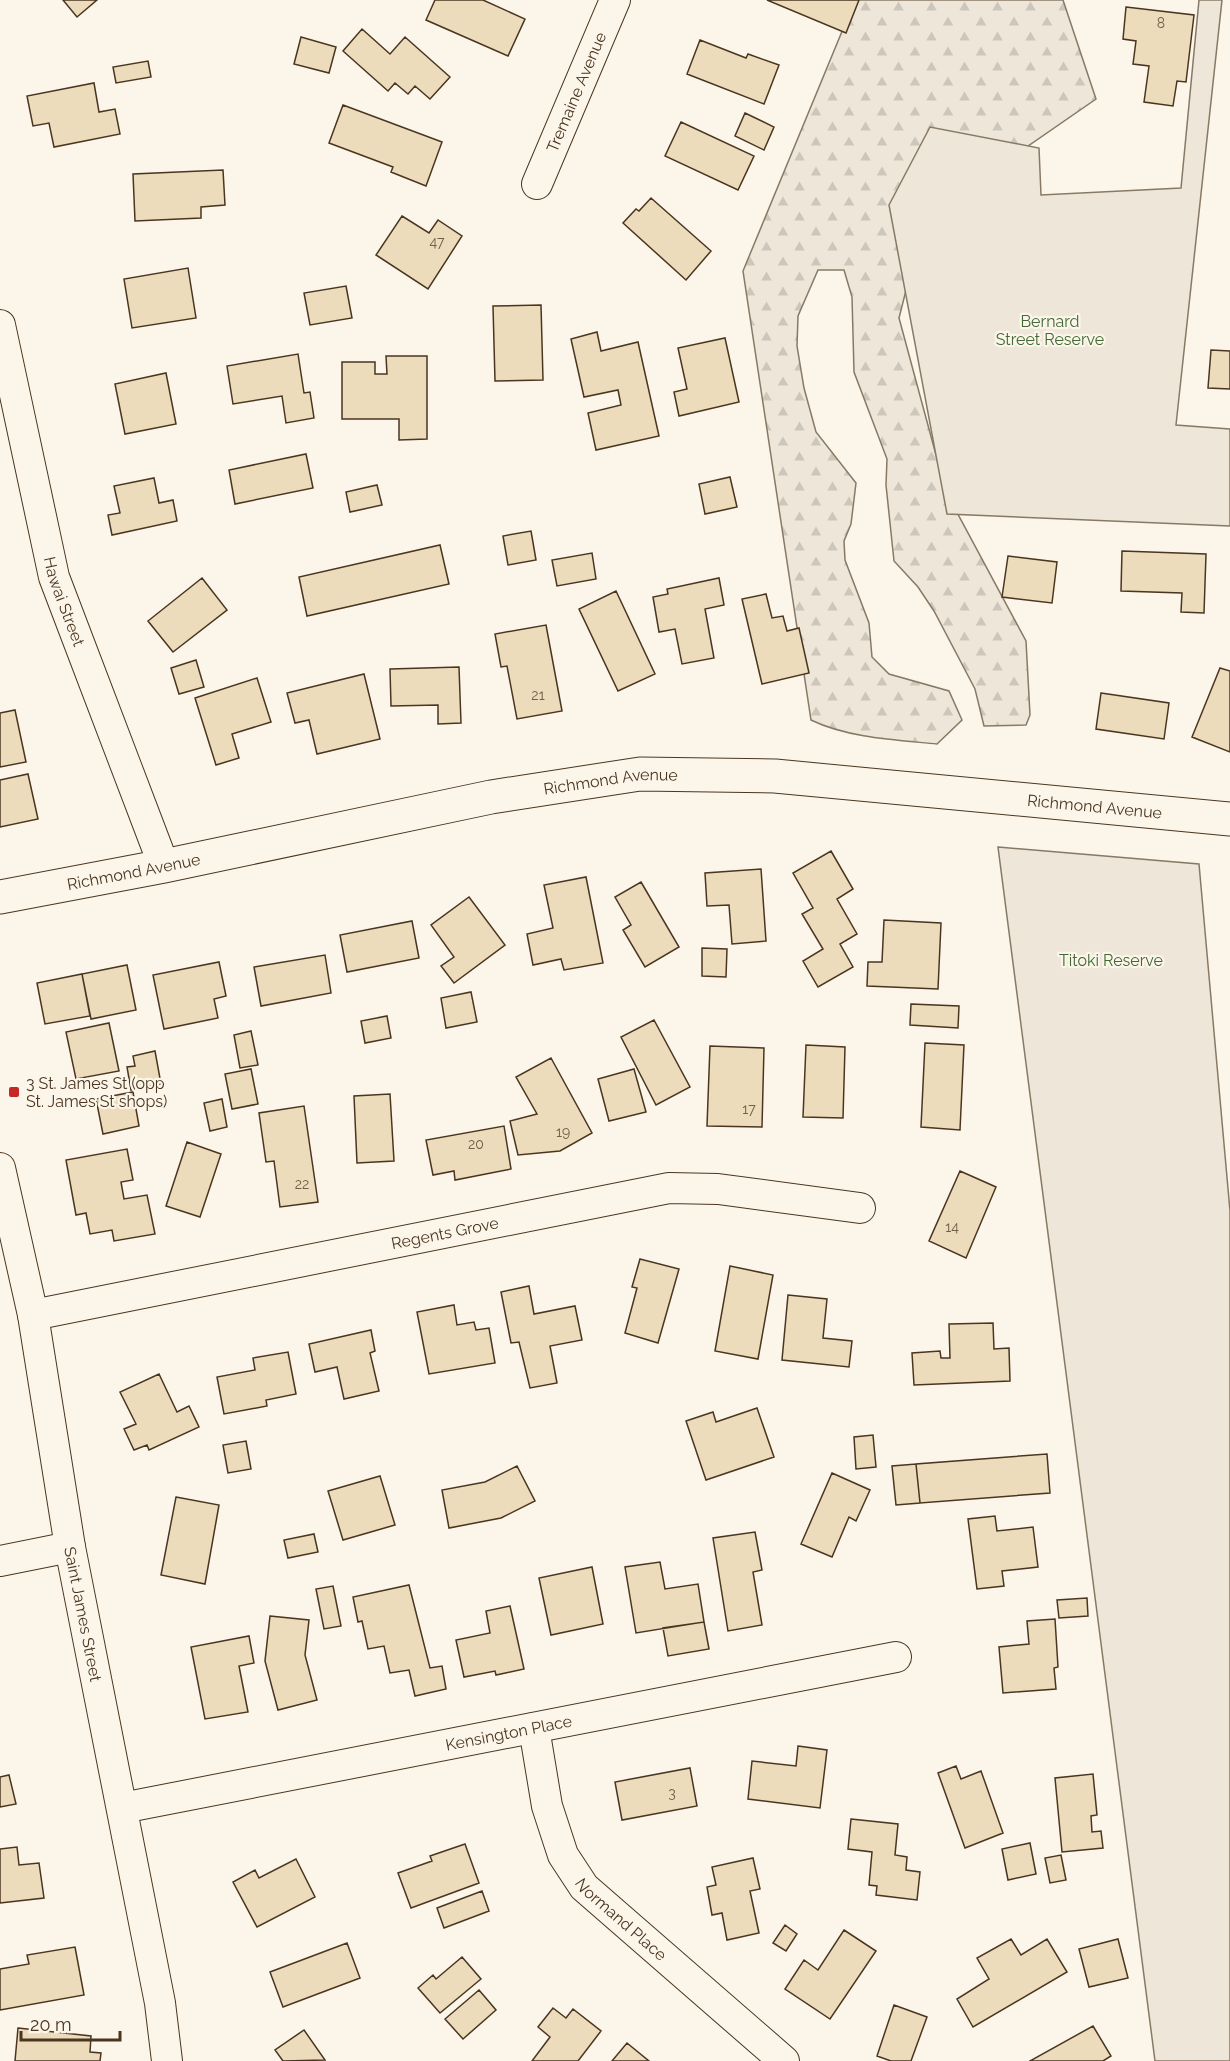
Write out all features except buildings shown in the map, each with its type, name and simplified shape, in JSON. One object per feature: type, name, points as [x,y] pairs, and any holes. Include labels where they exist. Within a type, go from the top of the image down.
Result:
[{"type":"street","name":"Tremaine Avenue","points":[[537,184],[615,0]]},
{"type":"street","name":"Hawai Street","points":[[0,325],[6,385],[54,578],[164,866]]},
{"type":"street","name":"Richmond Avenue","points":[[0,897],[164,866],[491,796],[640,774],[775,776],[1230,819]]},
{"type":"street","name":"Saint James Street","points":[[0,1168],[33,1315],[70,1547],[160,2003],[167,2061]]},
{"type":"street","name":"Regents Grove","points":[[33,1315],[669,1188],[718,1189],[860,1208]]},
{"type":"street","points":[[0,1561],[70,1547]]},
{"type":"street","name":"Kensington Place","points":[[122,1808],[896,1657]]},
{"type":"street","name":"Normand Place","points":[[534,1728],[547,1806],[563,1855],[584,1887],[784,2061]]},
{"type":"green space","points":[[855,0],[1063,0],[1096,99],[982,178],[928,203],[899,318],[946,492],[1026,641],[1030,715],[1026,725],[984,726],[975,689],[934,611],[918,587],[894,561],[886,485],[887,459],[854,372],[852,297],[844,270],[818,270],[798,316],[797,346],[804,388],[816,432],[856,483],[851,524],[844,541],[845,560],[869,623],[872,657],[889,674],[949,691],[962,720],[937,744],[841,731],[811,720],[743,271]]},
{"type":"green space","name":"Bernard Street Reserve","points":[[1199,0],[1222,0],[1176,425],[1230,429],[1230,526],[947,514],[889,205],[930,127],[1039,148],[1041,195],[1181,188]]},
{"type":"green space","name":"Titoki Reserve","points":[[998,847],[1199,864],[1230,1211],[1230,2061],[1155,2061]]},
{"type":"place","name":"3 St. James St (opp St. James St shops)","points":[[14,1092]]}]
